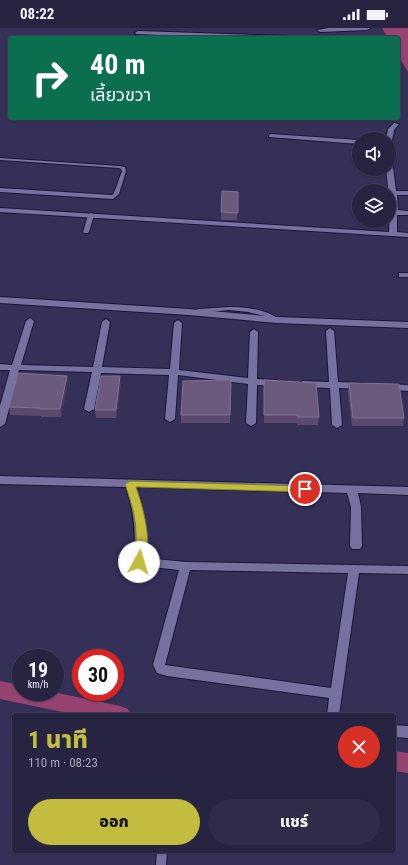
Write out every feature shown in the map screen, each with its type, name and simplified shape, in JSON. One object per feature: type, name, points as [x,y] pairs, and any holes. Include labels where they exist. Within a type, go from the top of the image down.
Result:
[{"type":"street","points":[[320,29],[367,28]]},
{"type":"street","points":[[138,33],[227,36]]},
{"type":"street","points":[[390,132],[391,129],[396,124]]},
{"type":"street","points":[[271,136],[352,142]]},
{"type":"street","points":[[396,193],[408,193]]},
{"type":"street","points":[[0,210],[408,235]]},
{"type":"street","points":[[396,212],[408,213]]},
{"type":"street","points":[[393,228],[393,234]]},
{"type":"street","points":[[0,300],[190,312],[277,320],[408,325]]},
{"type":"street","points":[[0,424],[15,368],[30,321]]},
{"type":"street","points":[[89,410],[106,322]]},
{"type":"street","points":[[170,419],[178,323]]},
{"type":"street","points":[[251,423],[254,332]]},
{"type":"street","points":[[330,332],[337,425]]},
{"type":"street","points":[[0,367],[175,372],[253,382],[408,388]]},
{"type":"street","points":[[0,480],[408,491]]},
{"type":"street","points":[[130,484],[142,524],[139,562],[186,566],[408,570]]},
{"type":"street","points":[[352,490],[356,508],[356,546]]},
{"type":"street","points":[[186,566],[159,665],[161,669],[335,694]]},
{"type":"street","points":[[333,713],[354,568]]},
{"type":"street","points":[[396,731],[408,732]]},
{"type":"lane","points":[[0,159],[119,167],[123,168],[124,170],[116,194],[113,197],[0,190]]},
{"type":"lane","points":[[86,232],[91,215]]},
{"type":"lane","points":[[161,865],[162,853]]},
{"type":"shaded area","points":[[382,28],[408,28],[408,72],[400,58],[400,36],[387,36]]},
{"type":"building","points":[[222,191],[238,192],[238,213],[221,212]]},
{"type":"building","points":[[18,373],[67,376],[60,409],[9,407]]},
{"type":"building","points":[[101,376],[120,376],[116,410],[95,410]]},
{"type":"building","points":[[231,380],[230,415],[181,415],[183,381]]},
{"type":"building","points":[[264,380],[316,383],[319,417],[298,417],[298,415],[264,415]]},
{"type":"building","points":[[349,383],[399,384],[404,418],[353,418]]},
{"type":"waterway","points":[[0,690],[110,713]]},
{"type":"waterway","points":[[396,761],[408,763]]},
{"type":"route","points":[[139,562],[142,524],[130,484],[305,489]]}]
